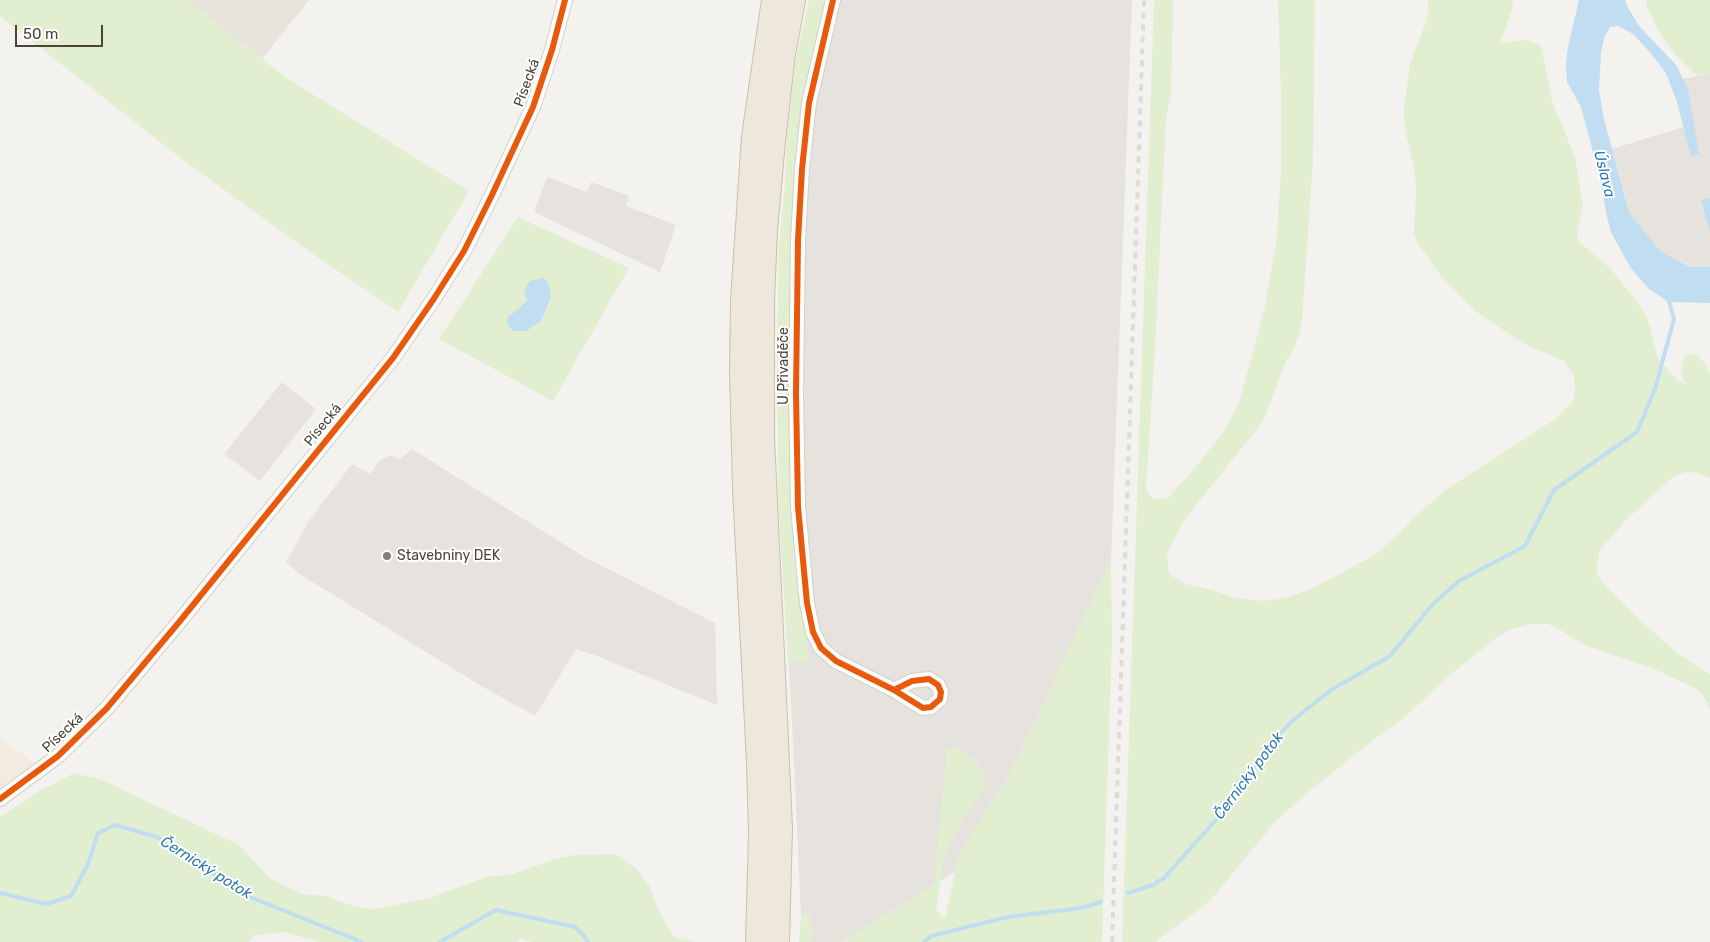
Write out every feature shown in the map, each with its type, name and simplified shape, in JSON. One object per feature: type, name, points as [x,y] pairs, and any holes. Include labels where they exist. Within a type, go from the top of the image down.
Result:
[{"type":"highway","points":[[767,942],[760,880],[760,816],[744,489],[742,372],[743,300],[754,137],[774,0]]},
{"type":"highway","points":[[767,942],[780,828],[763,467],[762,301],[765,230],[773,141],[783,54],[793,0]]},
{"type":"street","name":"Písecká","points":[[0,799],[58,756],[107,708],[180,622],[393,358],[464,251],[492,197],[533,106],[552,50],[565,0]]},
{"type":"street","name":"U Přivaděče","points":[[833,0],[809,104],[802,169],[797,278],[796,393],[798,507],[807,603],[813,632],[821,648],[836,660],[894,690]]},
{"type":"shaded area","points":[[186,0],[309,0],[262,59]]},
{"type":"shaded area","points":[[813,0],[1132,0],[1111,560],[1011,772],[959,854],[955,872],[841,942],[811,942],[810,914],[801,916],[792,720],[779,508],[777,362],[779,247]]},
{"type":"shaded area","points":[[982,38],[1075,41],[1073,86],[981,83]]},
{"type":"shaded area","points":[[1710,73],[1710,267],[1691,267],[1660,251],[1630,214],[1612,149],[1683,127],[1692,122],[1688,89],[1683,79]]},
{"type":"shaded area","points":[[891,79],[981,83],[979,132],[889,129]]},
{"type":"shaded area","points":[[839,103],[856,103],[844,413],[826,413],[827,388],[813,387],[822,128],[838,128]]},
{"type":"shaded area","points":[[547,177],[587,192],[591,182],[629,196],[626,206],[676,225],[660,272],[534,212]]},
{"type":"shaded area","points":[[282,382],[316,409],[260,481],[224,454]]},
{"type":"shaded area","points":[[898,384],[947,386],[945,434],[896,432]]},
{"type":"shaded area","points":[[412,449],[586,558],[715,623],[717,705],[576,649],[535,716],[478,684],[298,573],[286,562],[309,521],[352,464],[370,474],[379,461],[390,455],[400,459]]},
{"type":"shaded area","points":[[353,466],[381,485],[342,543],[312,524]]},
{"type":"shaded area","points":[[894,468],[1040,475],[1040,485],[894,478]]},
{"type":"shaded area","points":[[830,603],[1034,612],[1033,640],[1015,640],[1015,667],[892,665],[893,637],[828,635]]},
{"type":"shaded area","points":[[857,684],[858,692],[869,701],[870,714],[819,718],[817,687]]},
{"type":"shaded area","points":[[0,738],[42,768],[0,799]]},
{"type":"green space","points":[[0,0],[186,0],[288,79],[469,191],[398,312],[313,254],[183,160],[0,16]]},
{"type":"green space","points":[[809,0],[827,0],[806,83],[795,166],[790,276],[788,405],[791,519],[809,661],[788,662],[779,508],[777,362],[779,247],[787,135],[796,60]]},
{"type":"green space","points":[[1154,0],[1173,0],[1171,95],[1166,118],[1146,489],[1149,495],[1156,500],[1169,497],[1194,469],[1224,431],[1239,404],[1265,306],[1276,243],[1281,173],[1278,0],[1315,0],[1313,162],[1302,320],[1299,335],[1285,363],[1264,420],[1186,518],[1176,534],[1167,554],[1169,574],[1185,584],[1236,598],[1264,601],[1285,598],[1313,588],[1373,556],[1447,489],[1557,418],[1574,399],[1574,376],[1564,361],[1524,344],[1475,311],[1440,275],[1417,242],[1414,234],[1415,172],[1405,130],[1404,110],[1410,64],[1429,10],[1427,0],[1512,0],[1513,7],[1500,43],[1526,40],[1541,45],[1552,101],[1575,157],[1583,207],[1577,230],[1578,241],[1611,269],[1640,306],[1649,323],[1657,357],[1675,377],[1684,384],[1681,368],[1684,357],[1694,353],[1703,361],[1710,373],[1710,478],[1697,473],[1687,472],[1674,476],[1626,520],[1600,550],[1597,573],[1602,582],[1643,623],[1676,652],[1710,675],[1710,709],[1704,697],[1697,689],[1652,668],[1584,645],[1548,624],[1530,624],[1509,630],[1497,637],[1451,674],[1404,718],[1373,740],[1306,794],[1275,822],[1209,902],[1155,942],[1122,942]]},
{"type":"green space","points":[[1646,0],[1710,0],[1710,73],[1696,75],[1674,53],[1658,31]]},
{"type":"green space","points":[[518,217],[629,268],[553,401],[439,339]]},
{"type":"green space","points":[[1111,560],[1112,640],[1102,942],[841,942],[934,885],[947,747],[959,749],[974,758],[983,770],[986,786],[963,821],[945,854],[936,910],[945,919],[959,854],[1011,772]]},
{"type":"green space","points":[[74,773],[102,780],[239,845],[271,879],[302,894],[326,896],[356,907],[375,909],[429,898],[487,877],[513,874],[552,860],[574,855],[616,854],[637,869],[649,885],[660,914],[674,937],[695,942],[532,942],[520,938],[517,942],[319,942],[284,932],[255,935],[248,942],[0,942],[0,817],[40,791]]},
{"type":"green space","points":[[810,914],[811,942],[799,942],[801,916]]},
{"type":"water","name":"Úslava","points":[[1579,0],[1625,0],[1639,26],[1676,65],[1688,89],[1699,154],[1691,156],[1676,99],[1666,73],[1633,34],[1618,26],[1610,27],[1604,38],[1601,53],[1599,90],[1603,115],[1630,214],[1660,251],[1690,267],[1710,267],[1710,303],[1669,302],[1649,289],[1630,267],[1611,232],[1601,182],[1581,107],[1567,82],[1566,64],[1568,47]]},
{"type":"water","points":[[1710,198],[1710,232],[1701,200]]},
{"type":"water","points":[[544,278],[549,285],[551,297],[541,321],[526,331],[513,331],[507,323],[508,317],[527,300],[524,290],[530,281]]},
{"type":"waterway","name":"Černický potok","points":[[1128,893],[1153,885],[1164,878],[1232,802],[1266,749],[1292,721],[1331,690],[1390,656],[1432,605],[1459,581],[1525,546],[1554,490],[1637,432],[1655,389],[1674,319],[1668,298]]},
{"type":"waterway","name":"Černický potok","points":[[0,893],[46,904],[71,896],[88,864],[98,833],[115,825],[157,837],[250,897],[362,942]]},
{"type":"waterway","name":"Černický potok","points":[[924,942],[931,936],[1008,917],[1081,908],[1101,902]]},
{"type":"waterway","name":"Černický potok","points":[[440,942],[496,910],[575,927],[588,942]]},
{"type":"railway","points":[[1112,942],[1144,0]]},
{"type":"cycle path","points":[[0,799],[58,756],[107,708],[393,358],[464,251],[491,197],[533,107],[552,50],[565,0]]},
{"type":"cycle path","points":[[833,0],[809,103],[802,169],[798,240],[796,393],[798,507],[807,603],[813,632],[821,648],[836,661],[894,690],[923,708],[931,707],[940,699],[941,692],[938,685],[929,679],[912,681],[894,690]]},
{"type":"place","name":"Stavebniny DEK","points":[[387,556]]}]
